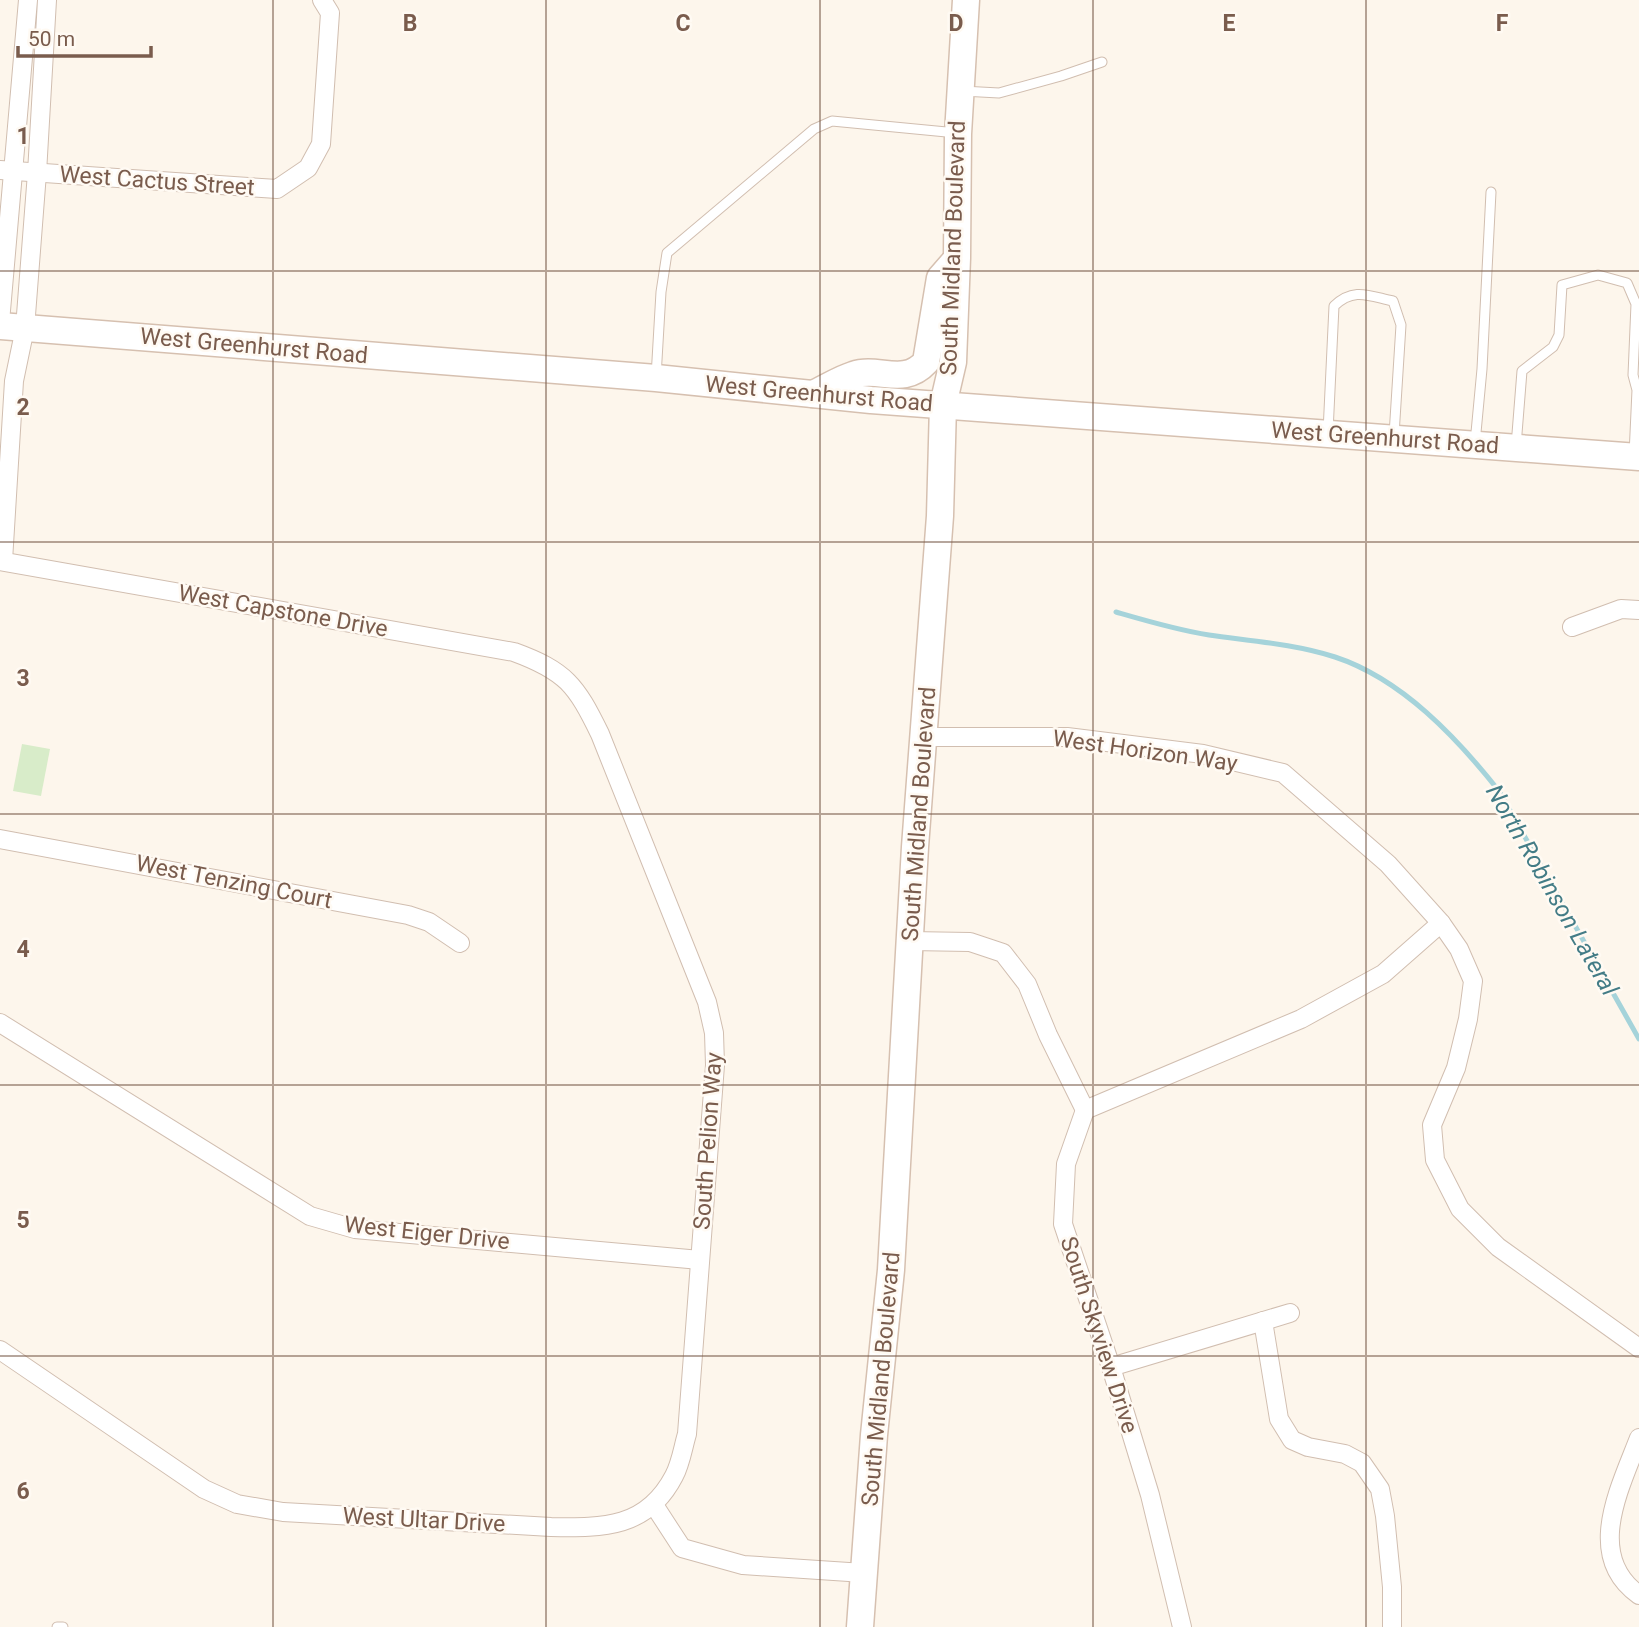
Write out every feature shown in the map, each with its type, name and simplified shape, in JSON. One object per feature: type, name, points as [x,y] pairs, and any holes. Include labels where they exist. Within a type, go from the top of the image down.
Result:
[{"type":"main road","name":"South Midland Boulevard","points":[[860,1627],[874,1435],[891,1270],[910,941],[940,516],[943,405],[953,362],[958,134],[966,0]]},
{"type":"main road","points":[[812,395],[856,374],[902,375],[917,371],[926,362],[940,278],[957,258]]},
{"type":"main road","name":"West Greenhurst Road","points":[[8,325],[656,378],[812,395],[1637,456]]},
{"type":"street","points":[[1,561],[14,382],[8,325],[7,170],[28,0]]},
{"type":"street","points":[[8,325],[37,173],[47,0]]},
{"type":"street","name":"West Cactus Street","points":[[7,170],[277,189],[309,168],[321,144],[330,13],[322,0]]},
{"type":"street","name":"West Capstone Drive","points":[[1,561],[514,652],[540,661],[562,676]]},
{"type":"street","points":[[1572,627],[1621,609],[1639,610]]},
{"type":"street","name":"South Pelion Way","points":[[562,676],[582,697],[600,734],[707,1002],[712,1022],[715,1065],[687,1434],[675,1475],[654,1505]]},
{"type":"street","name":"West Horizon Way","points":[[925,737],[1067,737],[1203,754],[1283,773],[1388,864],[1441,923],[1459,948],[1473,981],[1468,1019],[1456,1068],[1432,1125],[1435,1160],[1460,1209],[1498,1247],[1639,1348]]},
{"type":"street","name":"West Tenzing Court","points":[[0,839],[408,915],[429,922],[460,943]]},
{"type":"street","points":[[910,941],[970,943],[1003,953],[1027,984],[1085,1110],[1301,1019],[1383,974],[1441,923]]},
{"type":"street","name":"West Eiger Drive","points":[[0,1023],[310,1216],[355,1229],[700,1260]]},
{"type":"street","name":"South Skyview Drive","points":[[1085,1110],[1066,1164],[1063,1224],[1150,1495],[1182,1627]]},
{"type":"street","points":[[1111,1367],[1290,1313]]},
{"type":"street","points":[[1263,1321],[1279,1419],[1292,1440],[1308,1447],[1345,1454],[1362,1464],[1380,1489],[1389,1563],[1392,1627]]},
{"type":"street","name":"West Ultar Drive","points":[[0,1350],[204,1489],[237,1504],[283,1512],[594,1528],[622,1524],[654,1505]]},
{"type":"street","points":[[1639,1438],[1618,1493],[1608,1540],[1613,1565],[1626,1586],[1639,1595]]},
{"type":"street","points":[[654,1505],[682,1548],[743,1565],[864,1573]]},
{"type":"lane","points":[[960,91],[999,93],[1102,62]]},
{"type":"lane","points":[[656,378],[661,292],[667,253],[814,129],[832,121],[958,134]]},
{"type":"lane","points":[[1475,444],[1482,369],[1491,192]]},
{"type":"lane","points":[[1516,447],[1522,371],[1553,347],[1559,335],[1562,285],[1598,275],[1626,283],[1636,304],[1633,375],[1637,390],[1637,456]]},
{"type":"lane","points":[[1328,433],[1334,306],[1345,296],[1359,294],[1393,301],[1401,325],[1394,438]]},
{"type":"lane","points":[[57,1627],[63,1627]]},
{"type":"green space","points":[[22,744],[50,749],[41,796],[13,791]]},
{"type":"waterway","name":"North Robinson Lateral","points":[[1116,612],[1197,633],[1289,646],[1335,657],[1383,680],[1426,712],[1465,751],[1499,791],[1639,1039]]}]
